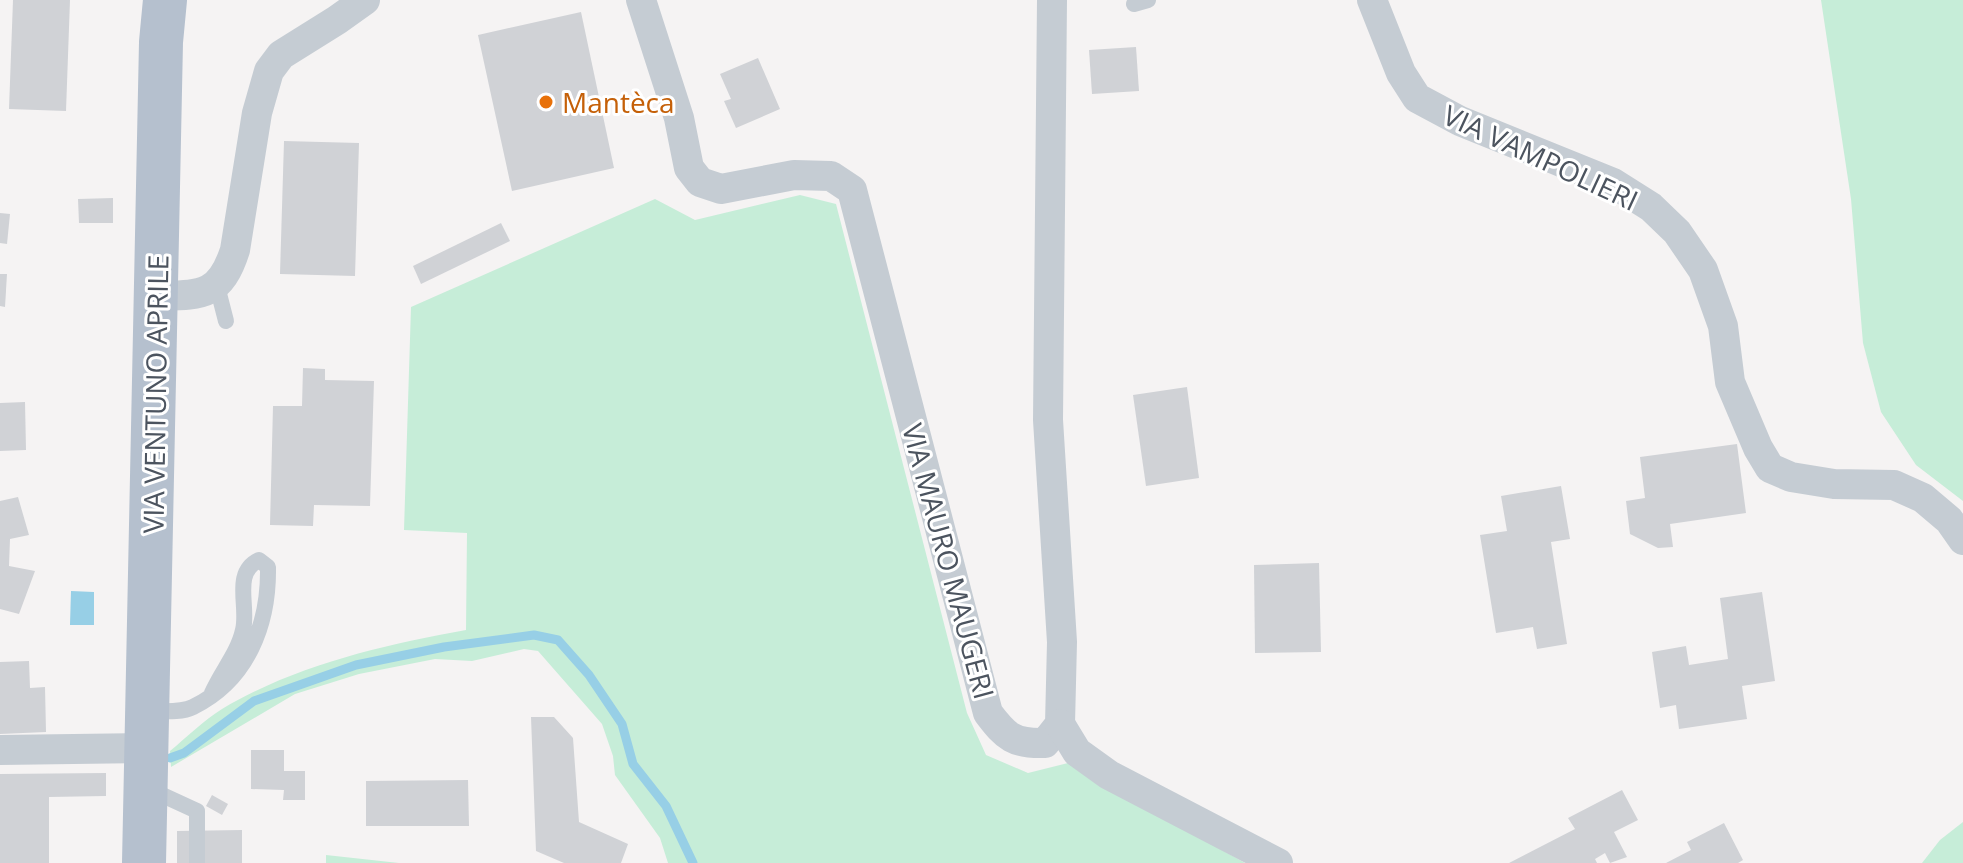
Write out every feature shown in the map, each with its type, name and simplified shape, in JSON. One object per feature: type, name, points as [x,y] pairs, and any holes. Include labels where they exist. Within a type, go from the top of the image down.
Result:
[{"type":"main road","name":"VIA VENTUNO APRILE","points":[[144,863],[161,42],[165,0]]},
{"type":"street","points":[[157,296],[203,293],[217,286],[228,271],[235,250],[257,113],[269,71],[281,55],[365,0]]},
{"type":"street","name":"VIA MAURO MAUGERI","points":[[641,0],[679,118],[689,168],[700,182],[721,189],[794,175],[831,176],[852,190],[988,713],[1003,734],[1024,744],[1045,743],[1060,724]]},
{"type":"street","points":[[1052,0],[1048,420],[1062,642],[1060,724],[1077,752],[1109,775],[1278,863]]},
{"type":"street","name":"VIA VAMPOLIERI","points":[[1372,0],[1401,73],[1417,98],[1460,121],[1613,183],[1651,207],[1677,232],[1703,270],[1723,326],[1730,382],[1758,448],[1770,468],[1791,477],[1834,484],[1894,485],[1923,498],[1949,520],[1963,540]]},
{"type":"street","points":[[0,750],[147,749]]},
{"type":"lane","points":[[217,286],[226,321]]},
{"type":"lane","points":[[197,863],[197,811],[147,749],[192,708],[212,693],[234,676],[252,648],[261,627],[268,567],[259,560],[250,564],[245,573],[244,628],[212,693]]},
{"type":"green space","points":[[1821,0],[1963,0],[1963,501],[1916,465],[1881,412],[1863,343],[1851,199]]},
{"type":"green space","points":[[800,195],[836,204],[967,713],[986,755],[1028,773],[1068,763],[1245,863],[668,863],[660,838],[615,775],[613,756],[602,724],[538,651],[524,649],[472,661],[435,659],[359,674],[295,694],[171,767],[170,751],[202,723],[215,713],[280,680],[403,642],[466,630],[467,533],[404,530],[411,307],[655,199],[695,220]]},
{"type":"green space","points":[[1963,822],[1963,863],[1922,863],[1940,840]]},
{"type":"green space","points":[[326,855],[399,863],[326,863]]},
{"type":"water","points":[[71,591],[94,592],[94,625],[70,625]]},
{"type":"building","points":[[13,0],[70,0],[66,111],[9,109]]},
{"type":"building","name":"Mantèca","points":[[581,12],[614,168],[512,191],[478,35]]},
{"type":"building","points":[[1136,47],[1139,91],[1092,94],[1089,50]]},
{"type":"building","points":[[758,58],[780,109],[736,128],[724,101],[731,99],[720,74]]},
{"type":"building","points":[[284,141],[359,143],[355,276],[280,274]]},
{"type":"building","points":[[113,198],[113,223],[79,223],[78,199]]},
{"type":"building","points":[[0,213],[10,214],[7,244],[0,243]]},
{"type":"building","points":[[501,223],[510,241],[421,284],[413,266]]},
{"type":"building","points":[[0,274],[7,274],[5,307],[0,306]]},
{"type":"building","points":[[303,368],[325,369],[325,380],[374,381],[370,506],[314,505],[313,526],[270,525],[273,406],[302,406]]},
{"type":"building","points":[[1187,387],[1199,478],[1146,486],[1133,395]]},
{"type":"building","points":[[25,402],[26,450],[0,451],[0,403]]},
{"type":"building","points":[[1737,444],[1746,513],[1670,524],[1673,547],[1658,548],[1630,534],[1626,501],[1645,498],[1640,457]]},
{"type":"building","points":[[1561,486],[1570,539],[1551,542],[1567,644],[1537,649],[1533,627],[1496,633],[1480,535],[1507,531],[1501,496]]},
{"type":"building","points":[[18,497],[29,535],[10,539],[9,566],[35,571],[19,614],[0,609],[0,501]]},
{"type":"building","points":[[1319,563],[1321,652],[1255,653],[1254,565]]},
{"type":"building","points":[[1762,592],[1775,681],[1742,686],[1747,719],[1679,729],[1676,705],[1660,708],[1652,652],[1686,646],[1689,665],[1728,659],[1720,598]]},
{"type":"building","points":[[29,661],[30,688],[45,687],[46,732],[0,734],[0,662]]},
{"type":"building","points":[[531,717],[554,717],[573,738],[579,822],[628,844],[621,863],[564,863],[536,851]]},
{"type":"building","points":[[251,750],[284,750],[284,771],[305,771],[305,800],[283,800],[284,790],[251,789]]},
{"type":"building","points":[[106,773],[106,796],[49,797],[49,863],[0,863],[0,774]]},
{"type":"building","points":[[468,780],[469,826],[366,826],[366,781]]},
{"type":"building","points":[[1622,790],[1638,820],[1614,832],[1627,857],[1610,863],[1605,853],[1595,859],[1597,863],[1509,863],[1575,829],[1568,818]]},
{"type":"building","points":[[212,795],[228,804],[222,815],[206,806]]},
{"type":"building","points":[[1724,823],[1743,860],[1738,863],[1666,863],[1691,850],[1687,842]]},
{"type":"building","points":[[242,830],[242,863],[177,863],[177,831]]},
{"type":"waterway","points":[[170,758],[184,753],[254,701],[356,665],[444,647],[534,635],[558,640],[589,675],[622,724],[633,764],[666,806],[693,863]]},
{"type":"place","name":"Mantèca","points":[[546,102]]}]
